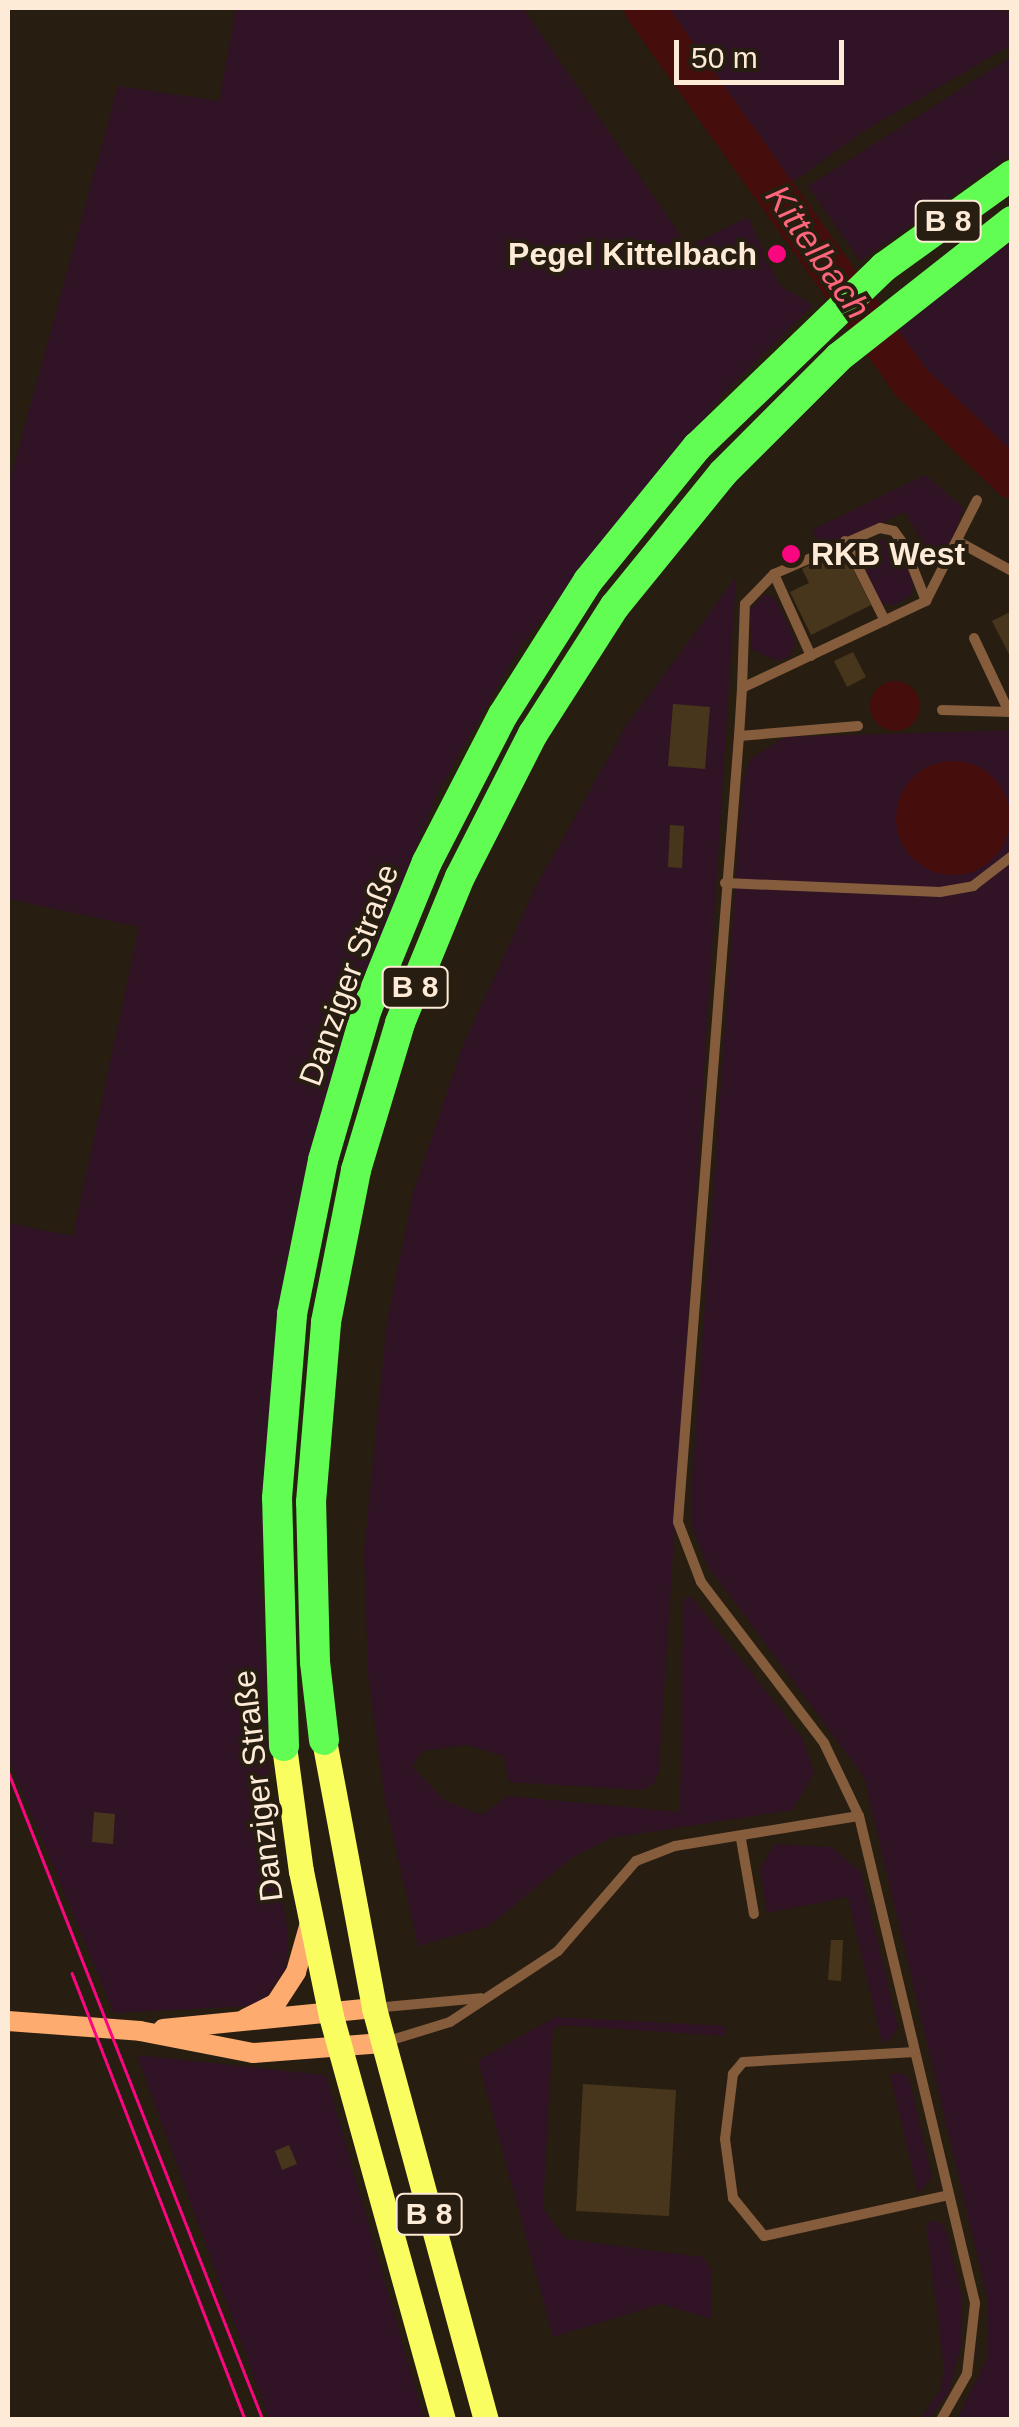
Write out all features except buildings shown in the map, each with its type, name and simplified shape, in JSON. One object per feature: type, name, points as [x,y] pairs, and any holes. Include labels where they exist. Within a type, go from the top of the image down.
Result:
[{"type":"highway","name":"Danziger Straße","points":[[284,1746],[277,1498],[292,1314],[323,1160],[367,1009],[426,862],[503,716],[588,581],[696,447],[884,268],[1012,176]]},
{"type":"highway","name":"Danziger Straße","points":[[324,1740],[312,1570],[317,1404],[326,1322],[356,1170],[400,1023],[492,813],[533,734],[615,606],[724,474],[839,357],[907,297],[1012,221]]},
{"type":"main road","name":"Danziger Straße","points":[[324,1740],[374,2008],[486,2420]]},
{"type":"main road","name":"Danziger Straße","points":[[284,1746],[310,1923],[338,2050],[443,2420]]},
{"type":"main road","points":[[236,2023],[276,2003],[296,1972],[310,1923]]},
{"type":"main road","points":[[140,2030],[330,2016],[374,2008]]},
{"type":"main road","points":[[8,2021],[140,2030],[254,2052],[338,2050],[383,2043]]},
{"type":"lane","points":[[742,688],[926,601],[960,542],[977,500]]},
{"type":"lane","points":[[926,601],[894,531],[880,528],[844,540],[774,574],[753,588],[745,604],[739,736],[678,1522],[701,1582],[824,1743],[858,1816],[976,2302],[975,2343],[967,2374],[941,2420]]},
{"type":"lane","points":[[844,540],[885,620]]},
{"type":"lane","points":[[960,542],[1012,571]]},
{"type":"lane","points":[[774,574],[811,656]]},
{"type":"lane","points":[[942,710],[1010,712],[974,638]]},
{"type":"lane","points":[[739,736],[858,726]]},
{"type":"lane","points":[[725,883],[940,892],[973,886],[1012,856]]},
{"type":"lane","points":[[383,2043],[450,2022],[558,1950],[636,1862],[676,1846],[741,1839],[858,1816]]},
{"type":"lane","points":[[741,1839],[754,1914]]},
{"type":"lane","points":[[374,2008],[487,1998]]},
{"type":"lane","points":[[915,2052],[744,2062],[734,2074],[725,2139],[732,2198],[764,2236],[950,2195]]},
{"type":"shaded area","points":[[236,8],[523,8],[688,246],[748,217],[780,286],[813,305],[725,392],[522,644],[438,792],[370,964],[278,1313],[261,1564],[272,1839],[288,1934],[286,1968],[266,1998],[251,2006],[114,2013],[8,1758],[8,1223],[73,1236],[139,927],[8,899],[8,487],[118,86],[219,101]]},
{"type":"shaded area","points":[[651,8],[994,8],[1011,13],[1011,45],[864,131],[780,191]]},
{"type":"shaded area","points":[[1011,57],[1011,155],[860,261],[808,186]]},
{"type":"shaded area","points":[[1011,238],[1011,470],[919,379],[890,338]]},
{"type":"shaded area","points":[[925,475],[964,508],[939,572],[905,512],[822,550],[812,530]]},
{"type":"shaded area","points":[[891,538],[913,582],[912,594],[895,605],[882,604],[853,545]]},
{"type":"shaded area","points":[[736,577],[659,1770],[654,1784],[640,1790],[509,1782],[503,1756],[467,1745],[423,1751],[412,1766],[445,1801],[482,1815],[507,1796],[680,1812],[683,1600],[691,1596],[802,1737],[814,1772],[793,1810],[610,1838],[572,1858],[489,1926],[418,1946],[385,1800],[368,1674],[364,1552],[387,1321],[413,1193],[463,1045],[535,888],[626,726]]},
{"type":"shaded area","points":[[765,594],[775,598],[796,641],[790,657],[776,661],[751,649],[750,610]]},
{"type":"shaded area","points":[[895,681],[913,688],[920,706],[913,724],[895,731],[877,724],[870,706],[877,688]]},
{"type":"shaded area","points":[[1011,730],[1011,2419],[957,2419],[988,2357],[988,2301],[864,1777],[707,1565],[691,1523],[691,1495],[743,780],[750,759],[785,737]]},
{"type":"shaded area","points":[[953,761],[975,766],[993,778],[1005,796],[1010,818],[1005,840],[993,858],[975,870],[953,875],[931,870],[913,858],[901,840],[896,818],[901,796],[913,778],[931,766]]},
{"type":"shaded area","points":[[774,1844],[831,1847],[861,1872],[898,2028],[889,2040],[882,2042],[848,1897],[767,1913],[760,1869]]},
{"type":"shaded area","points":[[555,2017],[725,2026],[725,2036],[560,2025],[553,2030],[543,2208],[566,2239],[703,2257],[712,2271],[712,2319],[661,2304],[553,2337],[478,2060]]},
{"type":"shaded area","points":[[137,2055],[326,2075],[424,2419],[269,2419]]},
{"type":"shaded area","points":[[901,2073],[909,2078],[932,2178],[918,2193],[890,2074]]},
{"type":"shaded area","points":[[937,2221],[945,2227],[961,2293],[962,2343],[949,2391],[929,2419],[920,2419],[941,2389],[944,2368],[926,2223]]},
{"type":"waterway","name":"Kittelbach","points":[[644,8],[911,382],[1012,479]]},
{"type":"tram line","points":[[8,1771],[263,2420]]},
{"type":"tram line","points":[[72,1973],[245,2420]]},
{"type":"place","name":"Pegel Kittelbach","points":[[777,254]]},
{"type":"place","name":"RKB West","points":[[791,554]]}]
